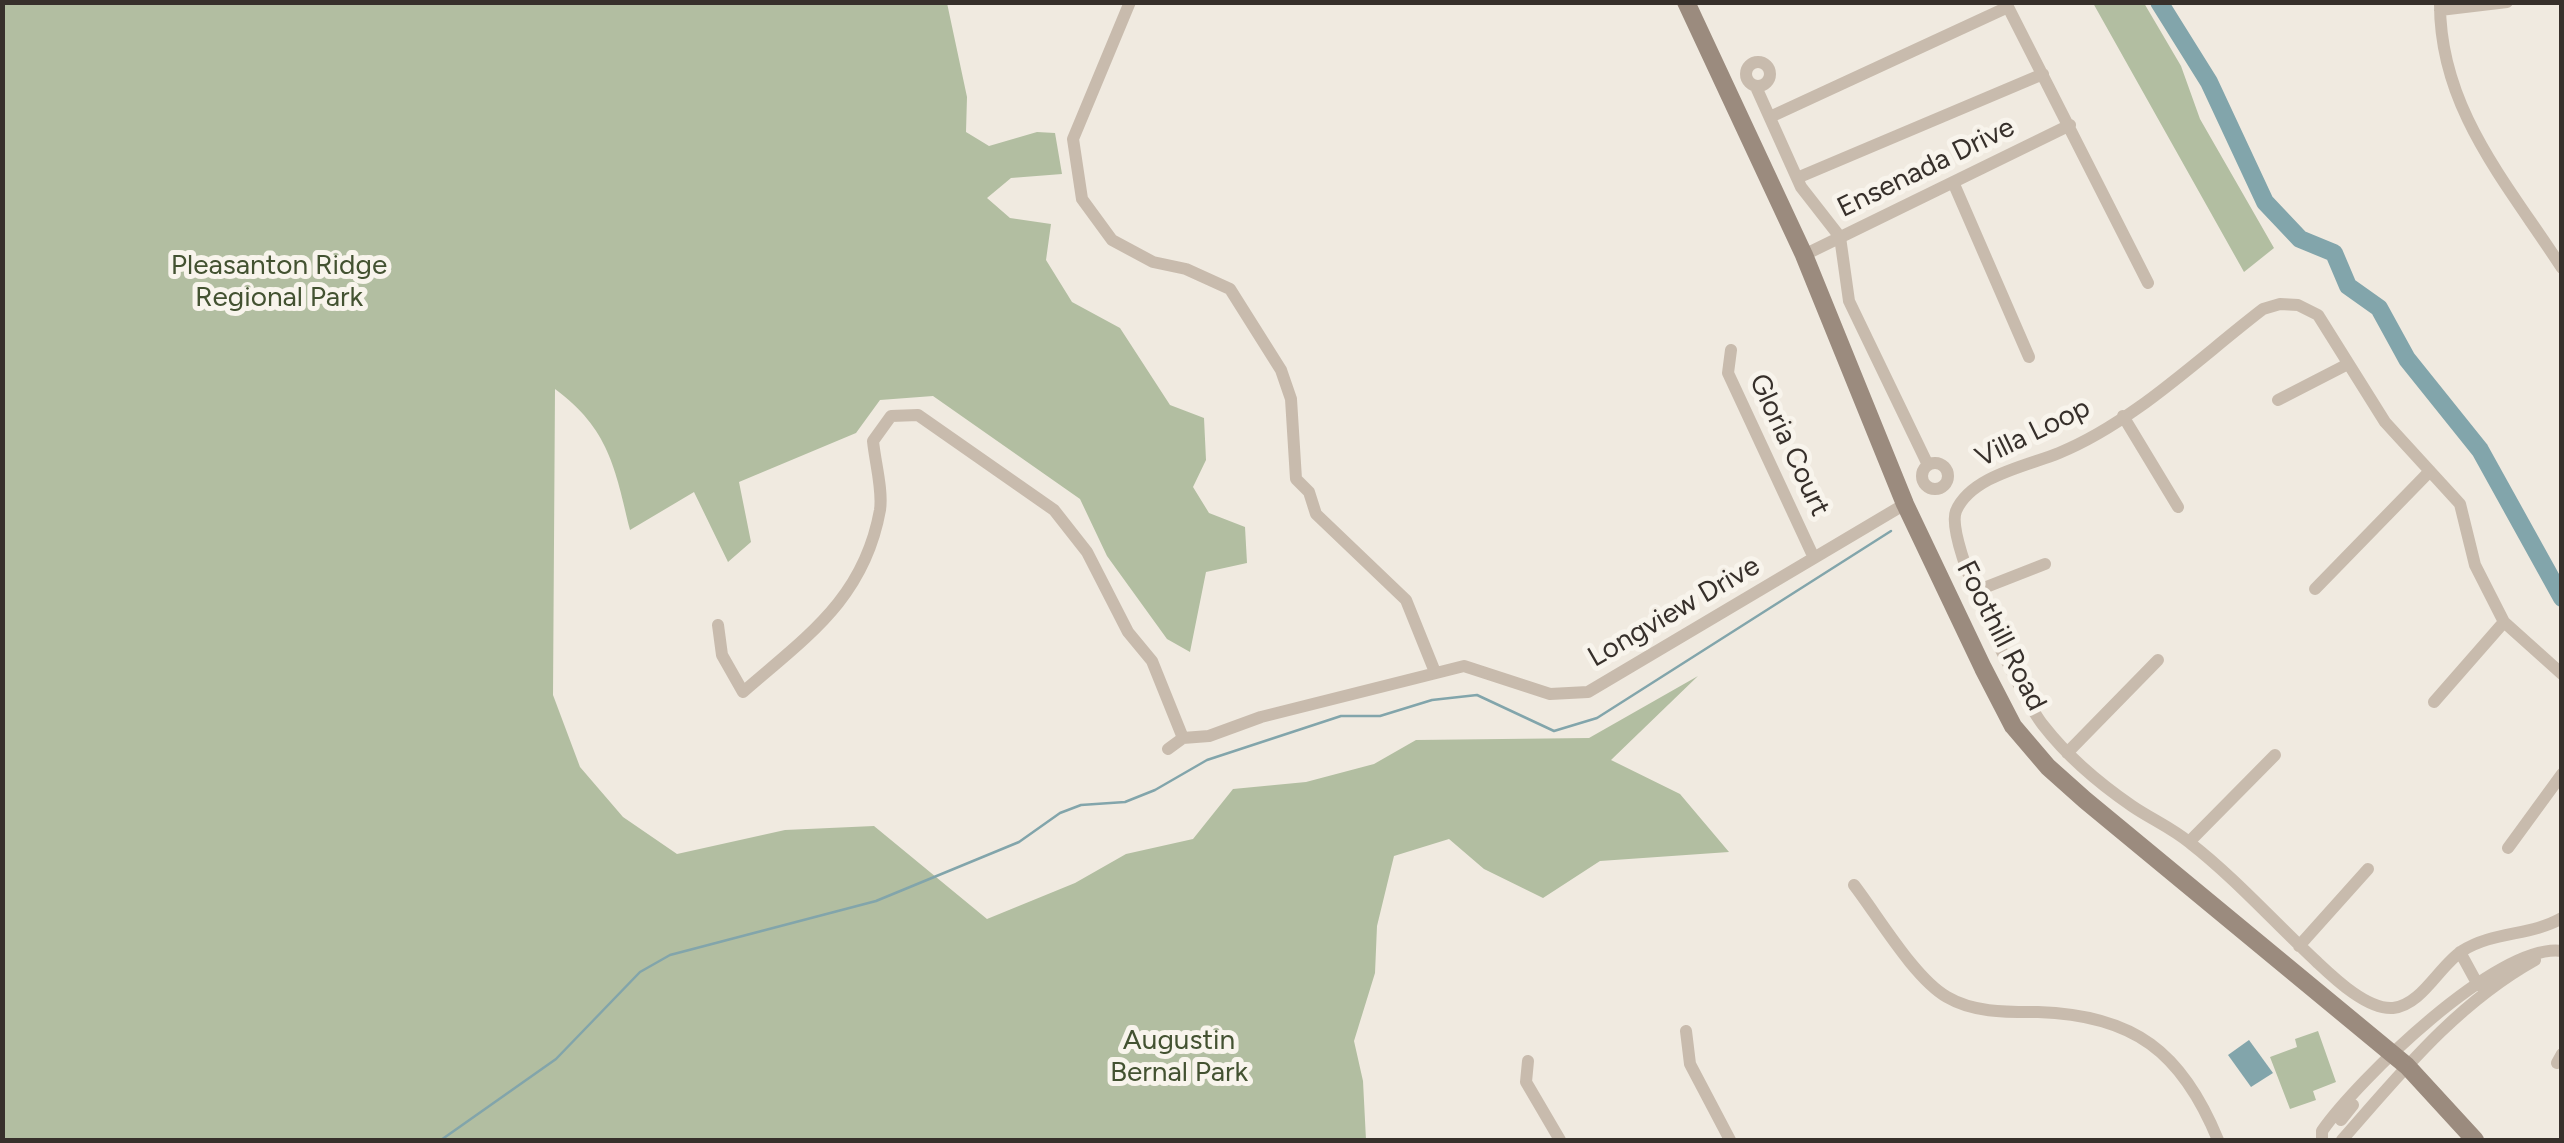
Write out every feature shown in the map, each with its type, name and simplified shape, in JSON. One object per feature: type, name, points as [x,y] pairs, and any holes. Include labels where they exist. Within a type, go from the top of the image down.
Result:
[{"type":"main road","name":"Foothill Road","points":[[1686,2],[1804,255],[1905,504],[2013,726],[2048,767],[2400,1061],[2476,1140]]},
{"type":"street","points":[[1130,2],[1072,139],[1082,200],[1112,240],[1153,262],[1230,288],[1280,370],[1291,399],[1296,479],[1309,492],[1316,514],[1406,600],[1435,672]]},
{"type":"street","points":[[2507,2],[2440,6],[2442,55],[2454,96],[2562,268]]},
{"type":"street","points":[[1770,117],[2008,7],[2148,283]]},
{"type":"street","points":[[1797,178],[2043,74]]},
{"type":"street","points":[[1756,88],[1797,178],[1840,237],[1849,301],[1928,465]]},
{"type":"street","name":"Ensenada Drive","points":[[1804,255],[2070,126]]},
{"type":"street","points":[[1953,182],[2029,357]]},
{"type":"street","name":"Villa Loop","points":[[2562,674],[2504,622],[2479,577],[2460,504],[2385,422],[2318,315],[2298,305],[2280,304],[2263,310],[2123,416],[2064,451],[1985,482],[1958,506],[1954,531],[2018,688],[2066,753],[2131,806],[2189,842],[2332,976],[2376,1006],[2393,1008],[2410,1002],[2460,952],[2494,936],[2550,925],[2562,918]]},
{"type":"street","name":"Gloria Court","points":[[1731,350],[1728,373],[1814,558]]},
{"type":"street","points":[[2278,400],[2348,364]]},
{"type":"street","points":[[718,624],[722,655],[742,692],[832,615],[854,587],[880,508],[873,440],[891,416],[918,414],[1054,510],[1087,552],[1128,632],[1152,661],[1183,738]]},
{"type":"street","points":[[2123,416],[2178,506]]},
{"type":"street","points":[[2314,589],[2430,471]]},
{"type":"street","name":"Longview Drive","points":[[1168,750],[1183,738],[1209,736],[1261,717],[1464,666],[1550,694],[1588,692],[1905,504]]},
{"type":"street","points":[[1976,591],[2044,564]]},
{"type":"street","points":[[2434,702],[2504,622]]},
{"type":"street","points":[[2066,753],[2158,660]]},
{"type":"street","points":[[2189,842],[2275,754]]},
{"type":"street","points":[[2508,848],[2562,774]]},
{"type":"street","points":[[2300,946],[2368,869]]},
{"type":"street","points":[[1854,884],[1927,979],[1946,997],[1988,1010],[2092,1016],[2141,1037],[2182,1071],[2203,1103],[2218,1140]]},
{"type":"street","points":[[2400,1061],[2372,1068],[2355,1106],[2339,1129],[2324,1140],[2322,1131],[2355,1106],[2479,987],[2561,951]]},
{"type":"street","points":[[2460,952],[2479,987]]},
{"type":"street","points":[[1686,1031],[1690,1064],[1730,1140]]},
{"type":"street","points":[[1528,1061],[1526,1082],[1560,1140]]},
{"type":"street","points":[[2339,1129],[2355,1106]]},
{"type":"green space","points":[[2,3],[947,3],[967,97],[966,132],[989,146],[1037,132],[1055,133],[1062,174],[1011,178],[987,198],[1010,218],[1051,224],[1046,260],[1072,302],[1120,328],[1170,405],[1204,418],[1206,460],[1193,487],[1209,513],[1245,527],[1247,563],[1206,572],[1190,652],[1167,639],[1107,556],[1080,499],[933,396],[880,400],[856,433],[739,482],[751,542],[728,562],[694,492],[630,530],[614,469],[599,435],[555,389],[553,695],[580,767],[623,817],[677,854],[785,830],[874,826],[987,919],[1075,883],[1126,854],[1193,839],[1233,789],[1306,782],[1374,764],[1416,740],[1589,738],[1698,676],[1611,760],[1680,794],[1729,852],[1600,861],[1543,898],[1484,869],[1449,839],[1394,856],[1377,926],[1375,973],[1354,1041],[1363,1081],[1366,1140],[3,1140]]},
{"type":"green space","points":[[2093,3],[2144,3],[2181,66],[2200,119],[2274,248],[2244,272]]},
{"type":"green space","points":[[2318,1031],[2336,1082],[2313,1091],[2316,1100],[2290,1109],[2270,1057],[2297,1047],[2295,1039]]},
{"type":"water","points":[[2249,1040],[2273,1073],[2251,1087],[2228,1055]]},
{"type":"waterway","points":[[2159,2],[2209,82],[2265,202],[2300,239],[2334,253],[2348,286],[2379,308],[2407,359],[2480,450],[2562,598]]},
{"type":"waterway","points":[[441,1140],[556,1059],[640,972],[670,955],[876,901],[1019,842],[1060,813],[1081,805],[1125,802],[1207,760],[1341,716],[1380,716],[1432,700],[1477,695],[1554,731],[1597,718],[1891,531]]},
{"type":"park label","name":"Pleasanton Ridge Regional Park","points":[[279,282]]},
{"type":"park label","name":"Augustin Bernal Park","points":[[1179,1057]]}]
